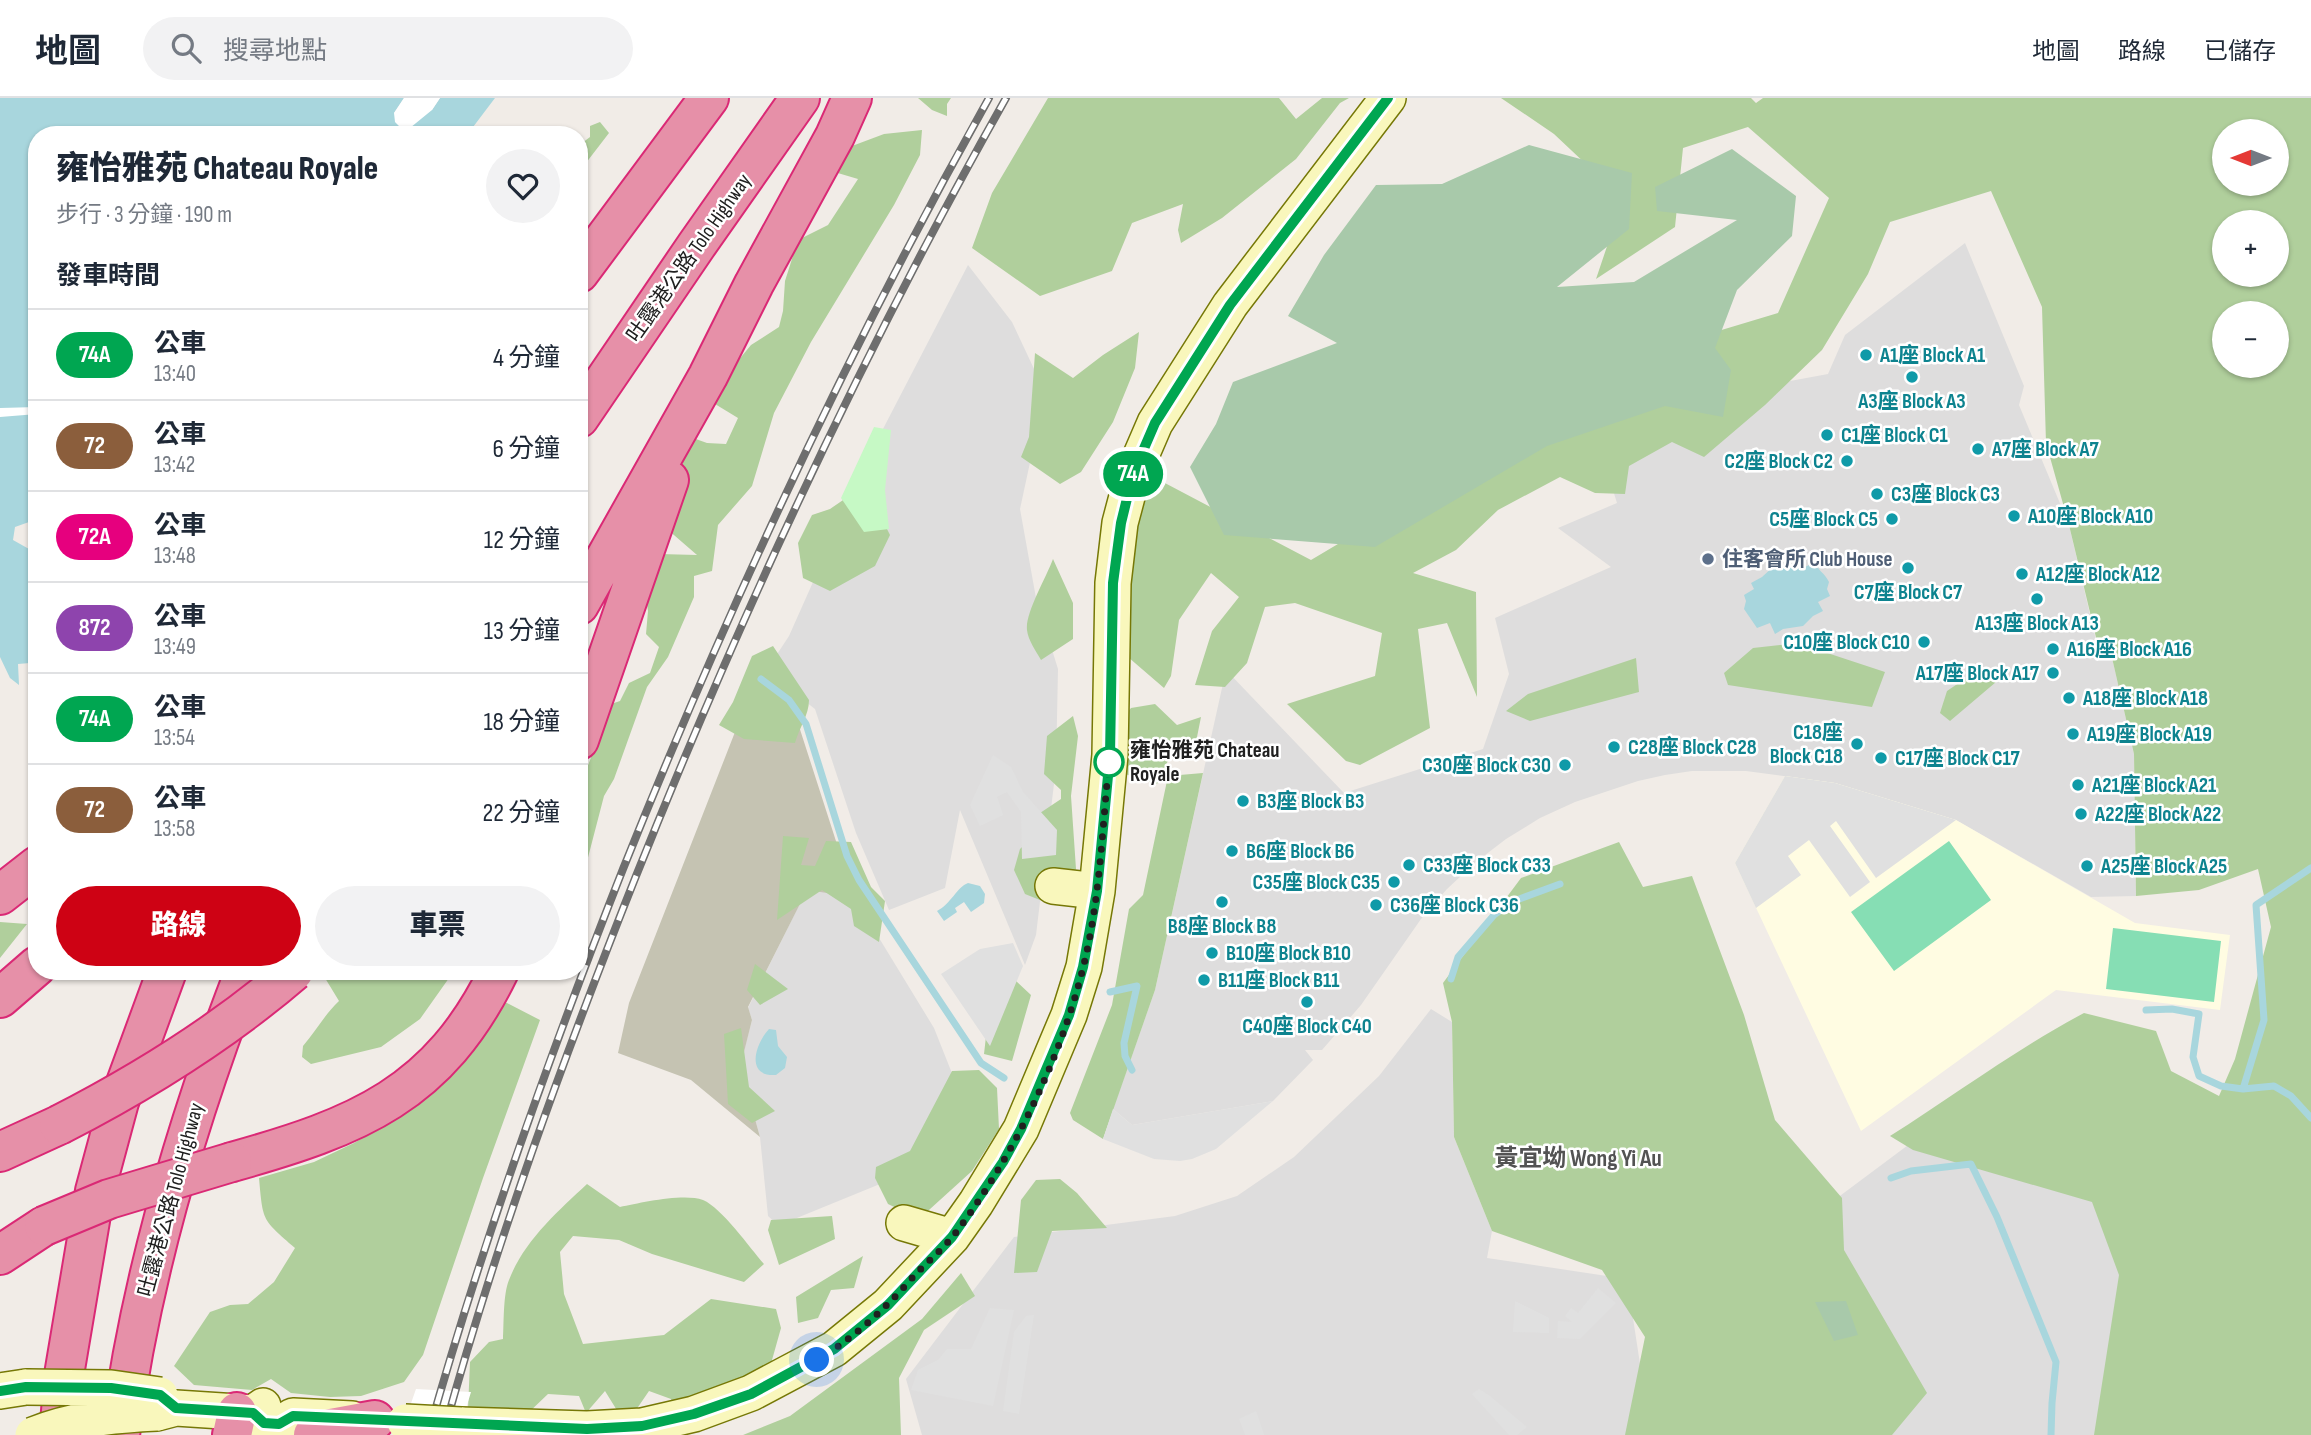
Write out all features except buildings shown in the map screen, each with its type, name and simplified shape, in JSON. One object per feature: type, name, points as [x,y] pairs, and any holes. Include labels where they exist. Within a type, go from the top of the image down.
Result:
[{"type":"highway","points":[[588,261],[709,98]]},
{"type":"highway","name":"吐露港公路 Tolo Highway","points":[[588,405],[800,98]]},
{"type":"highway","points":[[588,589],[708,376],[783,227],[835,136],[852,98]]},
{"type":"highway","points":[[588,714],[683,439],[708,376]]},
{"type":"highway","points":[[0,895],[28,873]]},
{"type":"highway","points":[[0,998],[28,974]]},
{"type":"highway","points":[[59,1435],[64,1375],[95,1191],[119,1102],[164,980]]},
{"type":"highway","name":"吐露港公路 Tolo Highway","points":[[120,1435],[144,1292],[167,1202],[193,1116],[243,980]]},
{"type":"highway","points":[[0,1152],[118,1095],[228,1024],[283,980]]},
{"type":"highway","points":[[0,1255],[44,1226],[108,1199],[317,1136],[363,1117],[387,1103],[427,1071],[461,1034],[495,980]]},
{"type":"highway","points":[[303,1426],[331,1428],[390,1421]]},
{"type":"main road","points":[[390,1421],[587,1429],[642,1426],[694,1414],[751,1394],[834,1349],[888,1305],[952,1237],[1003,1162],[1021,1129],[1069,1015],[1083,967],[1097,891],[1110,755],[1113,583],[1121,523],[1133,474],[1155,423],[1230,305],[1388,98]]},
{"type":"main road","points":[[1053,886],[1097,891]]},
{"type":"main road","points":[[904,1223],[952,1237]]},
{"type":"main road","points":[[2,1390],[26,1387],[111,1388],[164,1405],[241,1420],[266,1404],[276,1405],[282,1406],[303,1426]]},
{"type":"main road","points":[[33,1435],[69,1423],[164,1405]]},
{"type":"shaded area","name":"雍怡雅苑 Chateau Royale","points":[[1965,243],[2024,386],[2019,405],[2069,525],[2099,653],[2110,649],[2134,754],[2136,896],[2091,897],[1956,820],[1835,783],[1746,771],[1692,771],[1665,775],[1575,802],[1540,818],[1476,862],[1447,889],[1421,919],[1361,1005],[1322,1050],[1305,1050],[1313,1060],[1273,1101],[1132,1125],[1113,1109],[1155,990],[1226,670],[1344,793],[1483,749],[1509,674],[1495,618],[1611,567],[1558,528],[1617,503],[1606,468],[1746,389],[1828,374],[1845,335]]},
{"type":"shaded area","points":[[968,265],[1012,322],[1035,371],[1040,416],[1020,509],[1036,598],[1058,669],[1056,767],[1036,935],[1025,965],[960,810],[945,888],[889,910],[856,833],[815,709],[766,671],[789,636],[870,454]]},
{"type":"shaded area","points":[[753,686],[796,717],[854,897],[807,890],[748,1007],[752,1020],[743,1056],[760,1137],[691,1080],[618,1053],[629,1003]]},
{"type":"shaded area","points":[[993,755],[1011,767],[1023,792],[1057,830],[1056,855],[1022,859],[1021,812],[1007,792],[997,797],[1003,815],[980,826],[970,805]]},
{"type":"shaded area","points":[[1785,776],[1835,783],[1956,820],[2135,923],[2230,935],[2220,1010],[2056,990],[1861,1131],[1735,863]]},
{"type":"shaded area","points":[[1785,776],[1835,783],[1956,820],[1876,878],[1836,821],[1830,826],[1870,882],[1850,897],[1809,840],[1788,856],[1801,875],[1756,908],[1735,863]]},
{"type":"shaded area","points":[[807,889],[854,897],[934,1028],[965,1106],[907,1173],[787,1222],[781,1228],[768,1216],[760,1137],[743,1055],[752,1020],[748,1008]]},
{"type":"shaded area","points":[[1013,943],[1023,966],[990,1046],[941,974],[980,949]]},
{"type":"shaded area","points":[[1431,1009],[1452,1022],[1454,1137],[1492,1231],[1487,1258],[1627,1279],[1642,1377],[1635,1435],[922,1435],[906,1379],[1014,1237],[1175,1216],[1237,1196],[1294,1157],[1379,1076]]},
{"type":"shaded area","points":[[1273,1101],[1216,1149],[1192,1159],[1154,1159],[1103,1139],[1113,1109],[1132,1125]]},
{"type":"shaded area","points":[[1943,1119],[2104,1196],[2139,1296],[2102,1435],[1828,1435],[1817,1213]]},
{"type":"shaded area","points":[[1598,1288],[1616,1303],[1580,1339],[1557,1338],[1558,1321],[1572,1322],[1565,1316],[1571,1308],[1578,1313]]},
{"type":"shaded area","points":[[1515,1301],[1549,1318],[1549,1333],[1513,1332]]},
{"type":"shaded area","points":[[990,1308],[1014,1310],[993,1406],[911,1390],[918,1370],[938,1360],[947,1349],[971,1349]]},
{"type":"shaded area","points":[[1034,1315],[1019,1414],[1003,1411],[1014,1332],[1026,1316]]},
{"type":"shaded area","points":[[1479,1389],[1527,1427],[1517,1435],[1509,1435],[1472,1394]]},
{"type":"shaded area","points":[[1256,1411],[1264,1435],[1245,1435],[1239,1419]]},
{"type":"green space","points":[[918,98],[951,98],[947,104],[947,116],[932,110]]},
{"type":"green space","points":[[1048,98],[1279,98],[1296,119],[1322,98],[1349,98],[1340,103],[1296,159],[1222,218],[1181,243],[1178,230],[1183,204],[1132,223],[1112,271],[1040,296],[972,248],[992,193]]},
{"type":"green space","points":[[1501,98],[1751,98],[1756,103],[1763,98],[2311,98],[2311,1435],[2094,1435],[2119,1275],[2092,1202],[1913,1150],[1890,1136],[2010,1057],[2084,1013],[2156,1031],[2171,1071],[2219,1096],[2235,1059],[2271,927],[2258,869],[2199,890],[2136,896],[2134,754],[2110,649],[2100,654],[2046,443],[2042,307],[1991,191],[1890,222],[1868,274],[1822,350],[1765,405],[1704,457],[1672,442],[1629,466],[1625,494],[1595,493],[1560,477],[1498,510],[1456,550],[1413,573],[1476,592],[1477,697],[1447,623],[1418,629],[1430,728],[1360,765],[1346,761],[1287,704],[1375,676],[1382,633],[1295,603],[1265,607],[1247,663],[1225,687],[1195,685],[1212,631],[1239,597],[1211,573],[1179,620],[1171,676],[1164,688],[1128,657],[1112,523],[1144,472],[1311,560],[1675,344],[1778,313],[1829,198],[1748,127],[1683,148],[1675,227],[1596,279],[1623,199],[1554,134]]},
{"type":"green space","points":[[600,122],[609,133],[588,160],[588,138],[590,126]]},
{"type":"green space","points":[[922,130],[920,155],[894,205],[811,342],[774,413],[752,486],[718,525],[712,571],[694,576],[694,597],[668,657],[647,687],[614,779],[604,796],[588,857],[588,765],[605,706],[620,701],[629,683],[650,673],[659,647],[646,634],[648,611],[644,585],[659,554],[697,555],[667,529],[687,445],[693,438],[707,443],[726,444],[738,418],[715,404],[737,362],[751,345],[779,327],[785,281],[798,240],[828,225],[858,179],[831,171],[852,146],[884,134]]},
{"type":"green space","points":[[1529,145],[1632,173],[1629,229],[1557,287],[1634,282],[1737,220],[1657,211],[1655,187],[1732,149],[1796,196],[1792,236],[1737,290],[1715,348],[1731,370],[1723,417],[1665,406],[1547,446],[1375,547],[1224,535],[1190,467],[1216,424],[1233,382],[1337,343],[1288,316],[1324,255],[1376,185],[1442,184]]},
{"type":"green space","points":[[1139,332],[1135,368],[1113,422],[1081,472],[1060,484],[1021,457],[1029,437],[1035,353],[1073,378]]},
{"type":"green space","points":[[874,427],[891,430],[885,490],[889,529],[864,532],[841,498]]},
{"type":"green space","points":[[865,485],[890,535],[875,566],[830,591],[803,578],[798,543],[812,515],[830,509]]},
{"type":"green space","points":[[1053,559],[1073,603],[1073,639],[1041,660],[1029,638],[1027,623]]},
{"type":"green space","points":[[1797,643],[1885,672],[1872,707],[1728,685],[1724,673],[1753,648]]},
{"type":"green space","points":[[773,646],[809,700],[795,743],[744,739],[719,725],[733,702],[752,656]]},
{"type":"green space","points":[[1636,658],[1639,692],[1530,721],[1506,711],[1528,694]]},
{"type":"green space","points":[[1981,668],[1996,682],[1950,721],[1940,713],[1947,691]]},
{"type":"green space","points":[[1155,704],[1177,725],[1201,717],[1194,752],[1173,750],[1157,784],[1125,774],[1113,731],[1131,708]]},
{"type":"green space","points":[[1073,716],[1078,736],[1071,796],[1076,869],[1062,895],[1050,904],[1025,894],[1014,870],[1020,849],[1034,835],[1040,813],[1061,799],[1061,790],[1044,774],[1047,736]]},
{"type":"green space","points":[[1203,773],[1155,990],[1103,1139],[1073,1120],[1070,1113],[1112,1005],[1129,909],[1143,895],[1168,776]]},
{"type":"green space","points":[[783,836],[809,838],[801,865],[815,866],[826,841],[851,842],[871,887],[885,901],[879,942],[854,926],[851,909],[822,890],[777,920]]},
{"type":"green space","points":[[1949,841],[1991,900],[1894,971],[1851,912]]},
{"type":"green space","points":[[1619,842],[1643,887],[1692,876],[1744,1015],[1775,1120],[1842,1198],[1844,1250],[1927,1393],[1892,1435],[1625,1435],[1645,1337],[1602,1270],[1492,1231],[1454,1137],[1452,1022],[1443,983],[1521,878]]},
{"type":"green space","points":[[0,922],[27,924],[0,958]]},
{"type":"green space","points":[[2113,928],[2221,941],[2214,1002],[2106,989]]},
{"type":"green space","points":[[755,964],[788,989],[760,1005],[747,990]]},
{"type":"green space","points":[[326,980],[448,980],[420,1019],[381,1047],[311,1064],[302,1057],[303,1046],[339,1001]]},
{"type":"green space","points":[[1016,981],[1031,995],[1012,1061],[984,1054],[988,1019]]},
{"type":"green space","points":[[501,1000],[540,1020],[423,1355],[404,1382],[361,1396],[330,1397],[291,1393],[271,1379],[252,1390],[194,1385],[174,1366],[210,1312],[230,1305],[248,1304],[274,1282],[295,1248],[266,1219],[259,1178],[314,1162],[354,1143],[400,1116]]},
{"type":"green space","points":[[741,1028],[749,1087],[775,1111],[752,1123],[728,1104],[724,1034]]},
{"type":"green space","points":[[979,1070],[997,1088],[999,1129],[972,1171],[919,1219],[888,1204],[875,1178],[876,1167],[910,1151],[952,1071]]},
{"type":"green space","points":[[1060,1179],[1077,1193],[1107,1228],[1052,1231],[1037,1272],[1014,1273],[1021,1200],[1036,1180]]},
{"type":"green space","points":[[587,1184],[620,1207],[673,1198],[703,1200],[727,1220],[764,1264],[744,1282],[652,1254],[619,1240],[573,1236],[560,1252],[564,1294],[583,1344],[664,1335],[711,1299],[776,1309],[781,1328],[772,1360],[774,1382],[674,1416],[671,1399],[649,1391],[636,1410],[618,1412],[605,1391],[586,1413],[579,1396],[548,1394],[526,1415],[468,1409],[470,1362],[489,1342],[503,1339],[506,1293],[515,1266],[542,1228]]},
{"type":"green space","points":[[832,1216],[835,1239],[779,1265],[768,1230],[771,1220]]},
{"type":"green space","points":[[863,1256],[854,1288],[831,1290],[818,1318],[798,1323],[796,1297]]},
{"type":"green space","points":[[961,1273],[975,1296],[924,1330],[899,1378],[901,1435],[743,1435],[790,1416],[922,1319]]},
{"type":"green space","points":[[1846,1301],[1858,1335],[1834,1341],[1815,1302]]},
{"type":"water","points":[[0,98],[404,98],[394,113],[432,110],[440,98],[495,98],[474,126],[28,126],[28,522],[15,527],[13,540],[28,548],[28,663],[18,664],[19,685],[10,678],[0,657]]},
{"type":"water","points":[[1801,560],[1805,567],[1815,562],[1829,582],[1827,589],[1830,596],[1818,602],[1823,611],[1803,626],[1783,629],[1775,634],[1770,623],[1757,628],[1744,609],[1744,595],[1754,589],[1751,583],[1774,566],[1791,565]]},
{"type":"water","points":[[968,883],[980,886],[985,894],[984,903],[971,912],[964,902],[955,908],[957,912],[944,921],[937,911]]},
{"type":"water","points":[[769,1029],[776,1030],[778,1046],[787,1057],[785,1068],[776,1075],[760,1071],[756,1065],[757,1051]]},
{"type":"pier","points":[[404,98],[440,98],[432,110],[412,126],[399,126],[395,122],[394,113]]},
{"type":"pier","points":[[28,407],[28,415],[0,417],[0,408]]},
{"type":"pier","points":[[416,1389],[471,1392],[458,1435],[400,1435]]},
{"type":"waterway","points":[[761,679],[789,700],[806,724],[847,856],[859,880],[981,1063],[1004,1078]]},
{"type":"waterway","points":[[2243,1089],[2264,1020],[2256,905],[2311,868]]},
{"type":"waterway","points":[[1451,979],[1458,957],[1494,915],[1514,901],[1560,884]]},
{"type":"waterway","points":[[1110,992],[1137,986],[1124,1043],[1125,1056],[1132,1070]]},
{"type":"waterway","points":[[2146,1010],[2172,1009],[2199,1014],[2193,1057],[2199,1076],[2221,1086],[2243,1089],[2274,1086],[2291,1096],[2311,1118]]},
{"type":"waterway","points":[[1891,1178],[1911,1171],[1971,1164],[1997,1217],[2056,1362],[2051,1435]]},
{"type":"railway","points":[[588,960],[663,770],[749,574],[840,381],[989,98]]},
{"type":"railway","points":[[443,1435],[485,1293],[532,1153],[609,945],[677,776],[763,578],[855,384],[1006,98]]},
{"type":"railway","points":[[428,1435],[518,1149],[580,980]]},
{"type":"bus line","name":"74A","points":[[0,1391],[26,1387],[111,1388],[160,1395],[176,1408],[253,1413],[264,1423],[279,1424],[293,1416],[541,1428],[642,1426],[694,1414],[751,1394],[834,1349],[888,1305],[952,1237],[1003,1162],[1027,1116],[1069,1015],[1083,967],[1103,845],[1110,755],[1113,583],[1121,523],[1133,474],[1155,423],[1230,305],[1388,98]]},
{"type":"place","name":"A1座 Block A1","points":[[1866,355]]},
{"type":"place","name":"A3座 Block A3","points":[[1912,377]]},
{"type":"place","name":"C1座 Block C1","points":[[1827,435]]},
{"type":"place","name":"A7座 Block A7","points":[[1978,449]]},
{"type":"place","name":"C2座 Block C2","points":[[1847,461]]},
{"type":"place","name":"C3座 Block C3","points":[[1877,494]]},
{"type":"place","name":"A10座 Block A10","points":[[2014,516]]},
{"type":"place","name":"C5座 Block C5","points":[[1892,519]]},
{"type":"place","name":"住客會所 Club House","points":[[1708,559]]},
{"type":"place","name":"C7座 Block C7","points":[[1908,568]]},
{"type":"place","name":"A12座 Block A12","points":[[2022,574]]},
{"type":"place","name":"A13座 Block A13","points":[[2037,599]]},
{"type":"place","name":"C10座 Block C10","points":[[1924,642]]},
{"type":"place","name":"A16座 Block A16","points":[[2053,649]]},
{"type":"place","name":"A17座 Block A17","points":[[2053,673]]},
{"type":"place","name":"A18座 Block A18","points":[[2069,698]]},
{"type":"place","name":"A19座 Block A19","points":[[2073,734]]},
{"type":"place","name":"C18座 Block C18","points":[[1857,744]]},
{"type":"place","name":"C28座 Block C28","points":[[1614,747]]},
{"type":"place","name":"C17座 Block C17","points":[[1881,758]]},
{"type":"place","name":"雍怡雅苑 Chateau Royale","points":[[1109,762]]},
{"type":"place","name":"C30座 Block C30","points":[[1565,765]]},
{"type":"place","name":"A21座 Block A21","points":[[2078,785]]},
{"type":"place","name":"B3座 Block B3","points":[[1243,801]]},
{"type":"place","name":"A22座 Block A22","points":[[2081,814]]},
{"type":"place","name":"B6座 Block B6","points":[[1232,851]]},
{"type":"place","name":"C33座 Block C33","points":[[1409,865]]},
{"type":"place","name":"A25座 Block A25","points":[[2087,866]]},
{"type":"place","name":"C35座 Block C35","points":[[1394,882]]},
{"type":"place","name":"B8座 Block B8","points":[[1222,902]]},
{"type":"place","name":"C36座 Block C36","points":[[1376,905]]},
{"type":"place","name":"B10座 Block B10","points":[[1212,953]]},
{"type":"place","name":"B11座 Block B11","points":[[1204,980]]},
{"type":"place","name":"C40座 Block C40","points":[[1307,1002]]},
{"type":"district","name":"黃宜坳 Wong Yi Au","points":[[1578,1158]]},
{"type":"route","points":[[817,1360],[888,1305],[952,1237],[1003,1162],[1021,1129],[1069,1015],[1083,967],[1103,845],[1109,762]]}]
